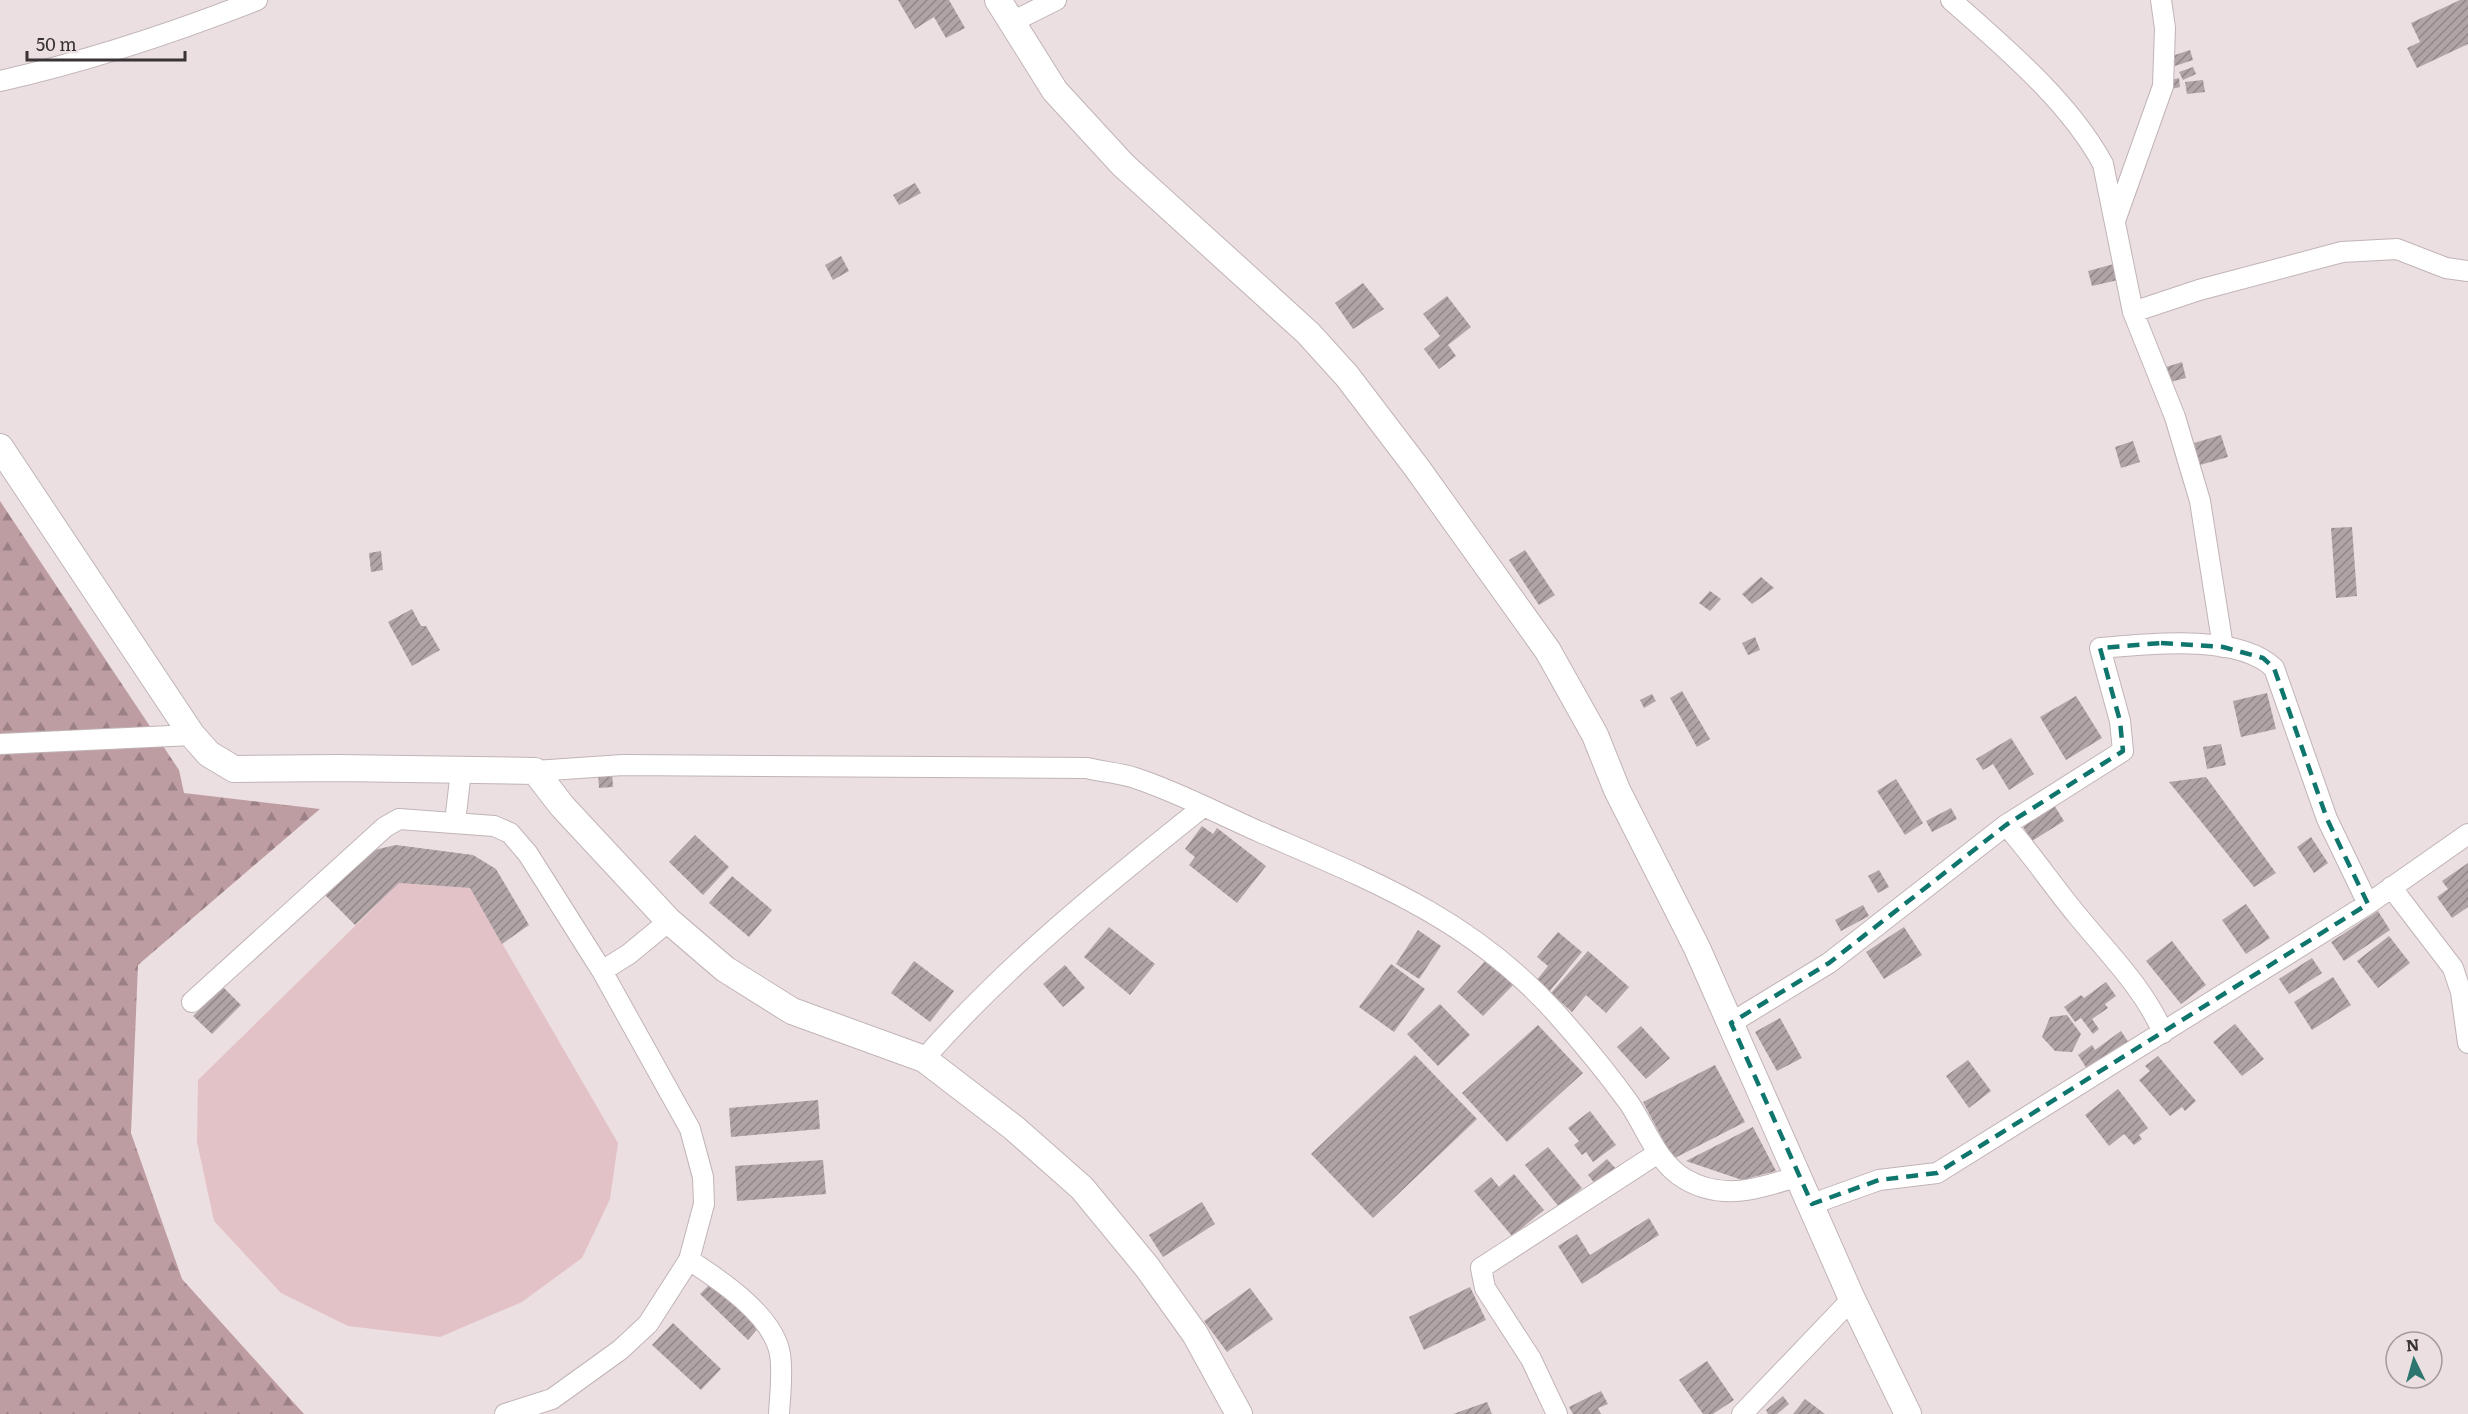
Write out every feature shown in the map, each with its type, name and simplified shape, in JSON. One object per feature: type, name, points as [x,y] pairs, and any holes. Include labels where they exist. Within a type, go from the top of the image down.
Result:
[{"type":"street","points":[[0,81],[69,65],[135,45],[257,0]]},
{"type":"street","points":[[998,0],[1055,91],[1123,165],[1308,333],[1347,376],[1430,486],[1548,651],[1595,735],[1617,790],[1731,1023],[1852,1299],[1908,1414]]},
{"type":"street","points":[[1012,22],[1056,0]]},
{"type":"street","points":[[1951,0],[2023,64],[2093,145],[2103,164],[2116,218],[2133,312],[2175,417],[2200,501],[2223,647]]},
{"type":"street","points":[[2116,218],[2163,86],[2165,28],[2161,0]]},
{"type":"street","points":[[2133,312],[2199,290],[2342,252],[2397,249],[2446,268],[2468,272]]},
{"type":"street","points":[[0,447],[192,735],[209,754],[234,769],[535,771],[623,765],[1087,768],[1135,778],[1378,883],[1434,913],[1482,944],[1527,982],[1587,1048],[1630,1104],[1658,1153],[1684,1179],[1723,1193],[1760,1189],[1798,1176]]},
{"type":"street","points":[[1731,1023],[1828,963],[2006,825],[2122,751],[2120,721],[2100,648],[2161,643],[2223,647],[2263,658],[2274,668],[2327,819],[2368,904]]},
{"type":"street","points":[[0,744],[192,735]]},
{"type":"street","points":[[455,822],[461,771]]},
{"type":"street","points":[[535,771],[562,806],[669,921],[725,969],[792,1011],[924,1059],[1014,1128],[1082,1188],[1147,1267],[1195,1334],[1239,1414]]},
{"type":"street","points":[[924,1059],[957,1021],[1106,884],[1203,807]]},
{"type":"street","points":[[192,1002],[385,827],[399,819],[494,826],[510,833],[528,854],[603,971],[690,1129],[703,1177],[704,1204],[689,1260],[648,1324],[620,1350],[550,1406],[505,1414]]},
{"type":"street","points":[[2006,825],[2156,1014],[2163,1033]]},
{"type":"street","points":[[1812,1204],[1879,1180],[1937,1173],[2368,904],[2468,834]]},
{"type":"street","points":[[2391,887],[2453,968],[2461,992],[2468,1043]]},
{"type":"street","points":[[603,971],[629,954],[669,921]]},
{"type":"street","points":[[1557,1414],[1531,1359],[1485,1288],[1481,1268],[1658,1153]]},
{"type":"street","points":[[689,1260],[723,1282],[770,1327],[780,1353],[779,1414]]},
{"type":"street","points":[[1742,1414],[1852,1299]]},
{"type":"highlighted area","points":[[2161,643],[2223,647],[2263,658],[2274,668],[2327,819],[2368,904],[1937,1173],[1879,1180],[1812,1204],[1731,1023],[1829,963],[2006,825],[2123,751],[2120,721],[2100,648]]},
{"type":"green space","points":[[0,501],[179,770],[184,793],[320,809],[138,965],[131,1133],[182,1279],[304,1414],[0,1414]]},
{"type":"shaded area","points":[[399,883],[470,888],[618,1143],[610,1199],[582,1258],[522,1302],[440,1337],[348,1326],[281,1293],[214,1221],[197,1142],[198,1080]]},
{"type":"building","points":[[898,0],[949,0],[965,28],[946,38],[934,17],[915,29]]},
{"type":"building","points":[[2460,0],[2468,0],[2468,44],[2417,68],[2407,48],[2420,42],[2411,23]]},
{"type":"building","points":[[2190,50],[2193,60],[2175,66],[2172,56]]},
{"type":"building","points":[[2193,67],[2196,74],[2183,80],[2179,72]]},
{"type":"building","points":[[2179,78],[2180,87],[2167,90],[2166,81]]},
{"type":"building","points":[[2203,80],[2205,92],[2187,94],[2185,82]]},
{"type":"building","points":[[915,183],[921,193],[899,205],[893,195]]},
{"type":"building","points":[[841,256],[849,271],[833,280],[825,265]]},
{"type":"building","points":[[2114,264],[2118,280],[2092,286],[2088,271]]},
{"type":"building","points":[[1363,283],[1384,309],[1353,329],[1335,303]]},
{"type":"building","points":[[1447,296],[1471,327],[1448,345],[1456,356],[1439,369],[1424,349],[1440,336],[1423,314]]},
{"type":"building","points":[[2182,362],[2186,378],[2170,382],[2166,367]]},
{"type":"building","points":[[2221,435],[2228,457],[2200,465],[2194,443]]},
{"type":"building","points":[[2133,441],[2140,462],[2121,468],[2115,447]]},
{"type":"building","points":[[2352,527],[2357,596],[2336,598],[2331,528]]},
{"type":"building","points":[[1525,550],[1555,595],[1539,605],[1509,560]]},
{"type":"building","points":[[381,551],[383,570],[371,572],[369,553]]},
{"type":"building","points":[[1761,577],[1774,588],[1752,604],[1742,594]]},
{"type":"building","points":[[1710,591],[1721,599],[1710,611],[1699,603]]},
{"type":"building","points":[[412,609],[421,626],[426,626],[440,650],[412,666],[388,622]]},
{"type":"building","points":[[1755,637],[1760,650],[1748,655],[1742,643]]},
{"type":"building","points":[[1682,691],[1710,739],[1697,747],[1670,698]]},
{"type":"building","points":[[2267,693],[2276,729],[2241,737],[2233,701]]},
{"type":"building","points":[[1652,694],[1656,701],[1644,708],[1640,700]]},
{"type":"building","points":[[2076,696],[2102,738],[2066,760],[2040,717]]},
{"type":"building","points":[[2011,738],[2034,774],[2009,790],[1993,764],[1983,770],[1976,759]]},
{"type":"building","points":[[2221,744],[2226,765],[2207,769],[2203,747]]},
{"type":"building","points":[[612,771],[613,787],[599,788],[598,772]]},
{"type":"building","points":[[2206,777],[2276,873],[2254,887],[2169,782]]},
{"type":"building","points":[[1896,779],[1923,823],[1905,835],[1877,791]]},
{"type":"building","points":[[2054,805],[2064,821],[2032,841],[2022,825]]},
{"type":"building","points":[[1951,808],[1957,819],[1932,832],[1926,821]]},
{"type":"building","points":[[1202,826],[1213,834],[1217,828],[1266,866],[1237,903],[1189,865],[1195,857],[1185,849]]},
{"type":"building","points":[[695,835],[729,867],[703,895],[669,862]]},
{"type":"building","points":[[2311,837],[2328,863],[2314,873],[2297,847]]},
{"type":"building","points":[[396,845],[473,855],[496,869],[529,925],[502,944],[470,888],[399,883],[355,925],[323,893],[374,850]]},
{"type":"building","points":[[2468,863],[2468,907],[2452,918],[2437,897],[2448,889],[2442,881]]},
{"type":"building","points":[[1879,870],[1889,887],[1878,893],[1868,876]]},
{"type":"building","points":[[732,876],[772,910],[749,937],[709,903]]},
{"type":"building","points":[[2246,904],[2270,938],[2246,954],[2222,920]]},
{"type":"building","points":[[1863,905],[1869,916],[1841,931],[1835,920]]},
{"type":"building","points":[[2378,911],[2390,930],[2344,961],[2331,942]]},
{"type":"building","points":[[1109,927],[1155,964],[1130,995],[1084,957]]},
{"type":"building","points":[[1904,927],[1922,955],[1884,979],[1866,952]]},
{"type":"building","points":[[1418,930],[1441,946],[1419,979],[1396,964]]},
{"type":"building","points":[[1558,932],[1582,952],[1549,992],[1536,981],[1548,966],[1537,957]]},
{"type":"building","points":[[2389,936],[2410,963],[2378,988],[2357,961]]},
{"type":"building","points":[[2172,941],[2206,985],[2181,1004],[2146,961]]},
{"type":"building","points":[[1588,951],[1629,987],[1606,1013],[1586,995],[1572,1012],[1551,993]]},
{"type":"building","points":[[1488,958],[1515,983],[1483,1016],[1457,992]]},
{"type":"building","points":[[2312,958],[2322,973],[2289,994],[2279,979]]},
{"type":"building","points":[[914,961],[954,991],[930,1022],[891,993]]},
{"type":"building","points":[[1391,964],[1425,989],[1394,1032],[1359,1007]]},
{"type":"building","points":[[1065,965],[1085,988],[1063,1007],[1043,984]]},
{"type":"building","points":[[2333,977],[2351,1005],[2312,1030],[2294,1002]]},
{"type":"building","points":[[2106,982],[2116,996],[2105,1004],[2108,1008],[2092,1019],[2099,1029],[2093,1034],[2081,1018],[2075,1022],[2064,1007],[2081,995],[2084,998]]},
{"type":"building","points":[[223,987],[241,1005],[212,1034],[193,1016]]},
{"type":"building","points":[[1440,1004],[1470,1035],[1438,1066],[1407,1034]]},
{"type":"building","points":[[2067,1015],[2081,1034],[2072,1052],[2055,1051],[2042,1037],[2050,1017]]},
{"type":"building","points":[[1780,1018],[1802,1058],[1777,1071],[1755,1032]]},
{"type":"building","points":[[2235,1024],[2264,1059],[2242,1076],[2213,1042]]},
{"type":"building","points":[[1538,1025],[1583,1073],[1507,1142],[1462,1093]]},
{"type":"building","points":[[1641,1026],[1670,1058],[1646,1079],[1617,1047]]},
{"type":"building","points":[[2121,1031],[2129,1043],[2089,1072],[2078,1055],[2092,1045],[2095,1050]]},
{"type":"building","points":[[1415,1055],[1477,1119],[1373,1218],[1311,1154]]},
{"type":"building","points":[[2158,1056],[2196,1101],[2185,1111],[2182,1107],[2170,1116],[2139,1080],[2150,1071],[2145,1066]]},
{"type":"building","points":[[1968,1060],[1991,1091],[1969,1108],[1946,1076]]},
{"type":"building","points":[[1715,1065],[1745,1122],[1673,1159],[1643,1102]]},
{"type":"building","points":[[2118,1089],[2148,1128],[2139,1135],[2142,1139],[2134,1145],[2124,1134],[2109,1146],[2085,1115]]},
{"type":"building","points":[[818,1100],[820,1129],[731,1137],[729,1108]]},
{"type":"building","points":[[1590,1111],[1616,1145],[1593,1162],[1586,1152],[1582,1155],[1574,1145],[1579,1141],[1568,1128]]},
{"type":"building","points":[[1753,1127],[1776,1171],[1742,1180],[1686,1161]]},
{"type":"building","points":[[1548,1147],[1582,1188],[1559,1207],[1525,1165]]},
{"type":"building","points":[[1607,1159],[1616,1169],[1596,1185],[1588,1175]]},
{"type":"building","points":[[823,1160],[826,1194],[737,1201],[735,1166]]},
{"type":"building","points":[[1514,1174],[1544,1210],[1512,1236],[1474,1191],[1491,1177],[1499,1187]]},
{"type":"building","points":[[1202,1202],[1215,1224],[1163,1257],[1149,1235]]},
{"type":"building","points":[[1649,1218],[1659,1235],[1582,1284],[1558,1246],[1577,1234],[1590,1255]]},
{"type":"building","points":[[713,1281],[760,1326],[748,1340],[700,1294]]},
{"type":"building","points":[[1470,1287],[1486,1320],[1424,1350],[1409,1317]]},
{"type":"building","points":[[1250,1288],[1273,1319],[1227,1352],[1204,1321]]},
{"type":"building","points":[[673,1323],[721,1369],[701,1390],[652,1345]]},
{"type":"building","points":[[1707,1361],[1734,1400],[1713,1414],[1703,1414],[1679,1380]]},
{"type":"building","points":[[1601,1391],[1608,1404],[1598,1408],[1601,1414],[1573,1414],[1569,1407]]},
{"type":"building","points":[[1783,1396],[1789,1404],[1777,1414],[1768,1414],[1766,1410]]},
{"type":"building","points":[[1805,1399],[1825,1414],[1793,1414]]},
{"type":"building","points":[[1487,1402],[1492,1414],[1453,1414]]}]
